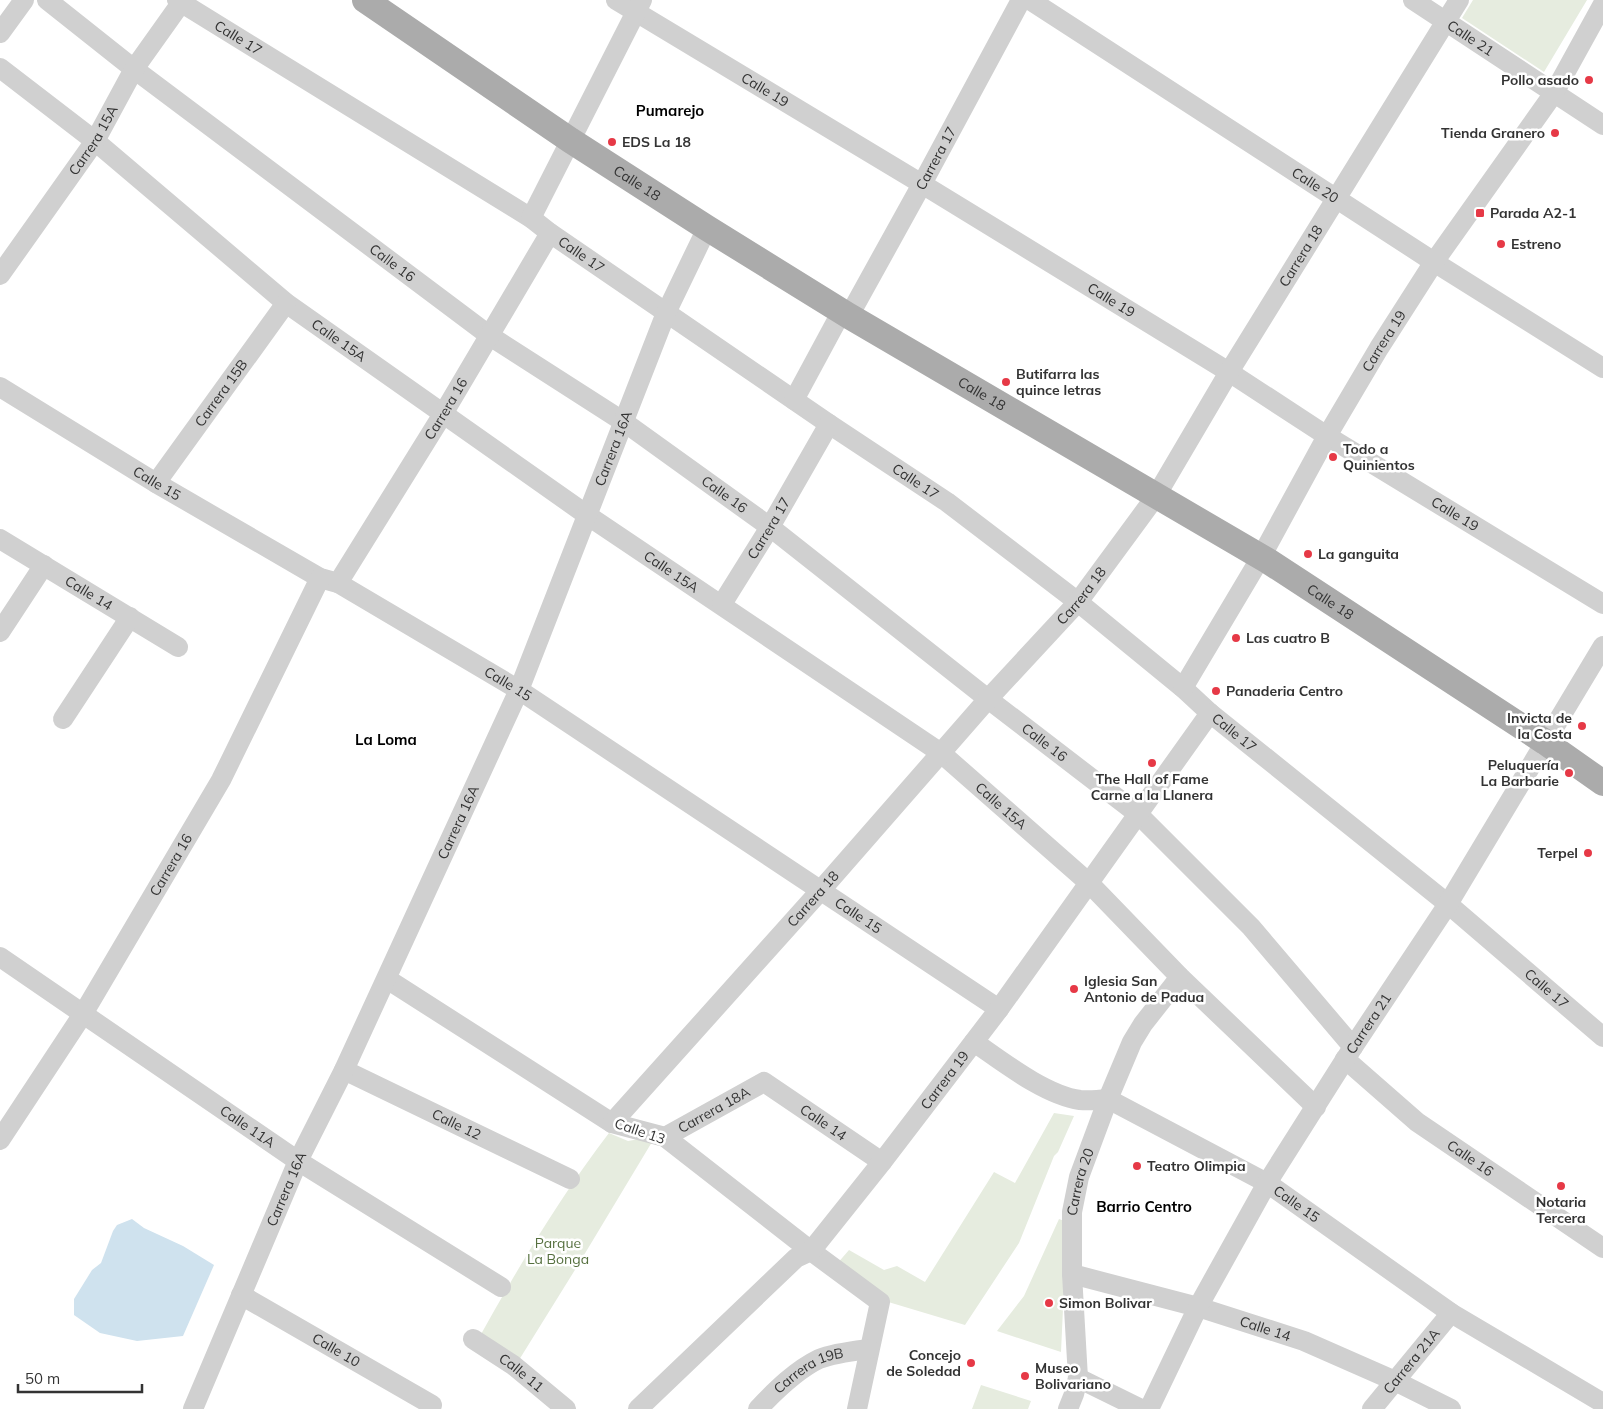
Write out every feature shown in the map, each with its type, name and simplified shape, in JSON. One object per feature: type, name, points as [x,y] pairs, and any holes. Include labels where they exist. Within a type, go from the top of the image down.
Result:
[{"type":"main road","name":"Calle 18","points":[[365,0],[570,140],[708,228],[846,313],[1261,557],[1545,742],[1603,783]]},
{"type":"street","points":[[0,33],[24,0]]},
{"type":"street","name":"Calle 16","points":[[46,0],[490,336],[624,422],[770,527],[988,699],[1138,814],[1251,927],[1349,1053],[1417,1122],[1603,1248]]},
{"type":"street","name":"Calle 19","points":[[616,0],[639,6],[922,184],[1229,372],[1327,436],[1603,604]]},
{"type":"street","name":"Carrera 17","points":[[794,400],[922,184],[1021,0]]},
{"type":"street","name":"Calle 20","points":[[1030,0],[1434,262],[1603,368]]},
{"type":"street","name":"Calle 21","points":[[1413,0],[1603,125]]},
{"type":"street","name":"Carrera 18","points":[[612,1123],[821,890],[988,699],[1078,602],[1156,496],[1229,372],[1459,0]]},
{"type":"street","name":"Carrera 15A","points":[[0,275],[95,141],[134,68],[179,2]]},
{"type":"street","name":"Calle 17","points":[[179,2],[531,218],[666,313],[947,502],[1078,602],[1183,688],[1210,713],[1448,904],[1603,1037]]},
{"type":"street","name":"Carrera 19","points":[[1183,688],[1261,557],[1327,436],[1379,348],[1434,262],[1554,93],[1603,4]]},
{"type":"street","points":[[531,218],[639,6]]},
{"type":"street","name":"Calle 15A","points":[[0,68],[95,141],[286,303],[587,515],[941,753],[1089,883],[1180,977],[1316,1107]]},
{"type":"street","name":"Carrera 16A","points":[[193,1409],[298,1161],[344,1070],[519,690],[666,313],[708,228]]},
{"type":"street","name":"Carrera 16","points":[[0,1140],[83,1014],[220,780],[329,581],[444,414],[550,233]]},
{"type":"street","name":"Carrera 15B","points":[[156,483],[286,303]]},
{"type":"street","name":"Calle 15","points":[[0,387],[156,483],[519,690],[999,1009]]},
{"type":"street","name":"Carrera 17","points":[[722,604],[770,527],[829,424]]},
{"type":"street","name":"Calle 14","points":[[0,539],[178,647]]},
{"type":"street","points":[[0,632],[44,565]]},
{"type":"street","points":[[63,719],[130,617]]},
{"type":"street","name":"Carrera 21","points":[[1150,1409],[1198,1307],[1267,1183],[1349,1053],[1448,904],[1603,646]]},
{"type":"street","name":"Carrera 19","points":[[638,1409],[796,1258],[811,1251],[999,1009],[1210,713]]},
{"type":"street","name":"Calle 11A","points":[[0,957],[298,1161],[501,1288]]},
{"type":"street","name":"Carrera 20","points":[[1068,1409],[1078,1378],[1072,1274],[1072,1212],[1079,1177],[1108,1099],[1132,1042],[1143,1024],[1180,977]]},
{"type":"street","name":"Calle 13","points":[[386,979],[612,1123],[665,1138],[880,1302]]},
{"type":"street","points":[[974,1042],[1033,1081],[1058,1094],[1082,1100],[1108,1099]]},
{"type":"street","name":"Calle 12","points":[[344,1070],[570,1179]]},
{"type":"street","name":"Calle 14","points":[[764,1082],[882,1162]]},
{"type":"street","name":"Carrera 18A","points":[[665,1138],[764,1082]]},
{"type":"street","name":"Calle 15","points":[[1108,1099],[1267,1183],[1451,1312],[1598,1400]]},
{"type":"street","name":"Calle 14","points":[[1072,1274],[1198,1307],[1304,1341],[1395,1381],[1451,1409]]},
{"type":"street","name":"Calle 10","points":[[241,1295],[432,1405]]},
{"type":"street","name":"Carrera 19B","points":[[857,1409],[880,1302]]},
{"type":"street","name":"Carrera 21A","points":[[1372,1409],[1451,1312]]},
{"type":"street","name":"Calle 11","points":[[473,1339],[513,1365],[566,1409]]},
{"type":"street","name":"Carrera 19B","points":[[758,1409],[802,1369],[820,1359],[846,1352],[869,1349]]},
{"type":"street","points":[[1078,1378],[1141,1409]]},
{"type":"green space","points":[[1473,0],[1587,0],[1544,72],[1462,18]]},
{"type":"green space","points":[[1054,1113],[1074,1116],[1058,1152],[1054,1156],[1019,1243],[965,1325],[885,1301],[836,1265],[849,1250],[884,1270],[897,1266],[925,1282],[994,1172],[1015,1183]]},
{"type":"green space","name":"Parque La Bonga","points":[[609,1133],[628,1141],[645,1138],[652,1142],[519,1360],[480,1336],[541,1232]]},
{"type":"green space","points":[[1059,1219],[1067,1222],[1061,1352],[997,1331],[1024,1296]]},
{"type":"green space","points":[[981,1385],[1031,1401],[1028,1409],[972,1409]]},
{"type":"water","points":[[132,1219],[144,1228],[183,1246],[214,1265],[183,1336],[137,1341],[100,1333],[74,1315],[74,1299],[92,1270],[101,1263],[113,1231],[117,1225]]},
{"type":"place","name":"Pollo asado","points":[[1589,80]]},
{"type":"place","name":"Tienda Granero","points":[[1555,133]]},
{"type":"place","name":"EDS La 18","points":[[612,142]]},
{"type":"place","name":"Parada A2-1","points":[[1480,213]]},
{"type":"place","name":"Estreno","points":[[1501,244]]},
{"type":"place","name":"Butifarra las quince letras","points":[[1006,382]]},
{"type":"place","name":"Todo a Quinientos","points":[[1333,457]]},
{"type":"place","name":"La ganguita","points":[[1308,554]]},
{"type":"place","name":"Las cuatro B","points":[[1236,638]]},
{"type":"place","name":"Panaderia Centro","points":[[1216,691]]},
{"type":"place","name":"Invicta de la Costa","points":[[1582,726]]},
{"type":"place","name":"The Hall of Fame Carne a la Llanera","points":[[1152,763]]},
{"type":"place","name":"Peluquería La Barbarie","points":[[1569,773]]},
{"type":"place","name":"Terpel","points":[[1588,853]]},
{"type":"place","name":"Iglesia San Antonio de Padua","points":[[1074,989]]},
{"type":"place","name":"Teatro Olimpia","points":[[1137,1166]]},
{"type":"place","name":"Notaria Tercera","points":[[1561,1186]]},
{"type":"place","name":"Simon Bolivar","points":[[1049,1303]]},
{"type":"place","name":"Concejo de Soledad","points":[[971,1363]]},
{"type":"place","name":"Museo Bolivariano","points":[[1025,1376]]},
{"type":"district","name":"Pumarejo","points":[[670,111]]},
{"type":"district","name":"La Loma","points":[[386,740]]},
{"type":"district","name":"Barrio Centro","points":[[1144,1207]]}]
